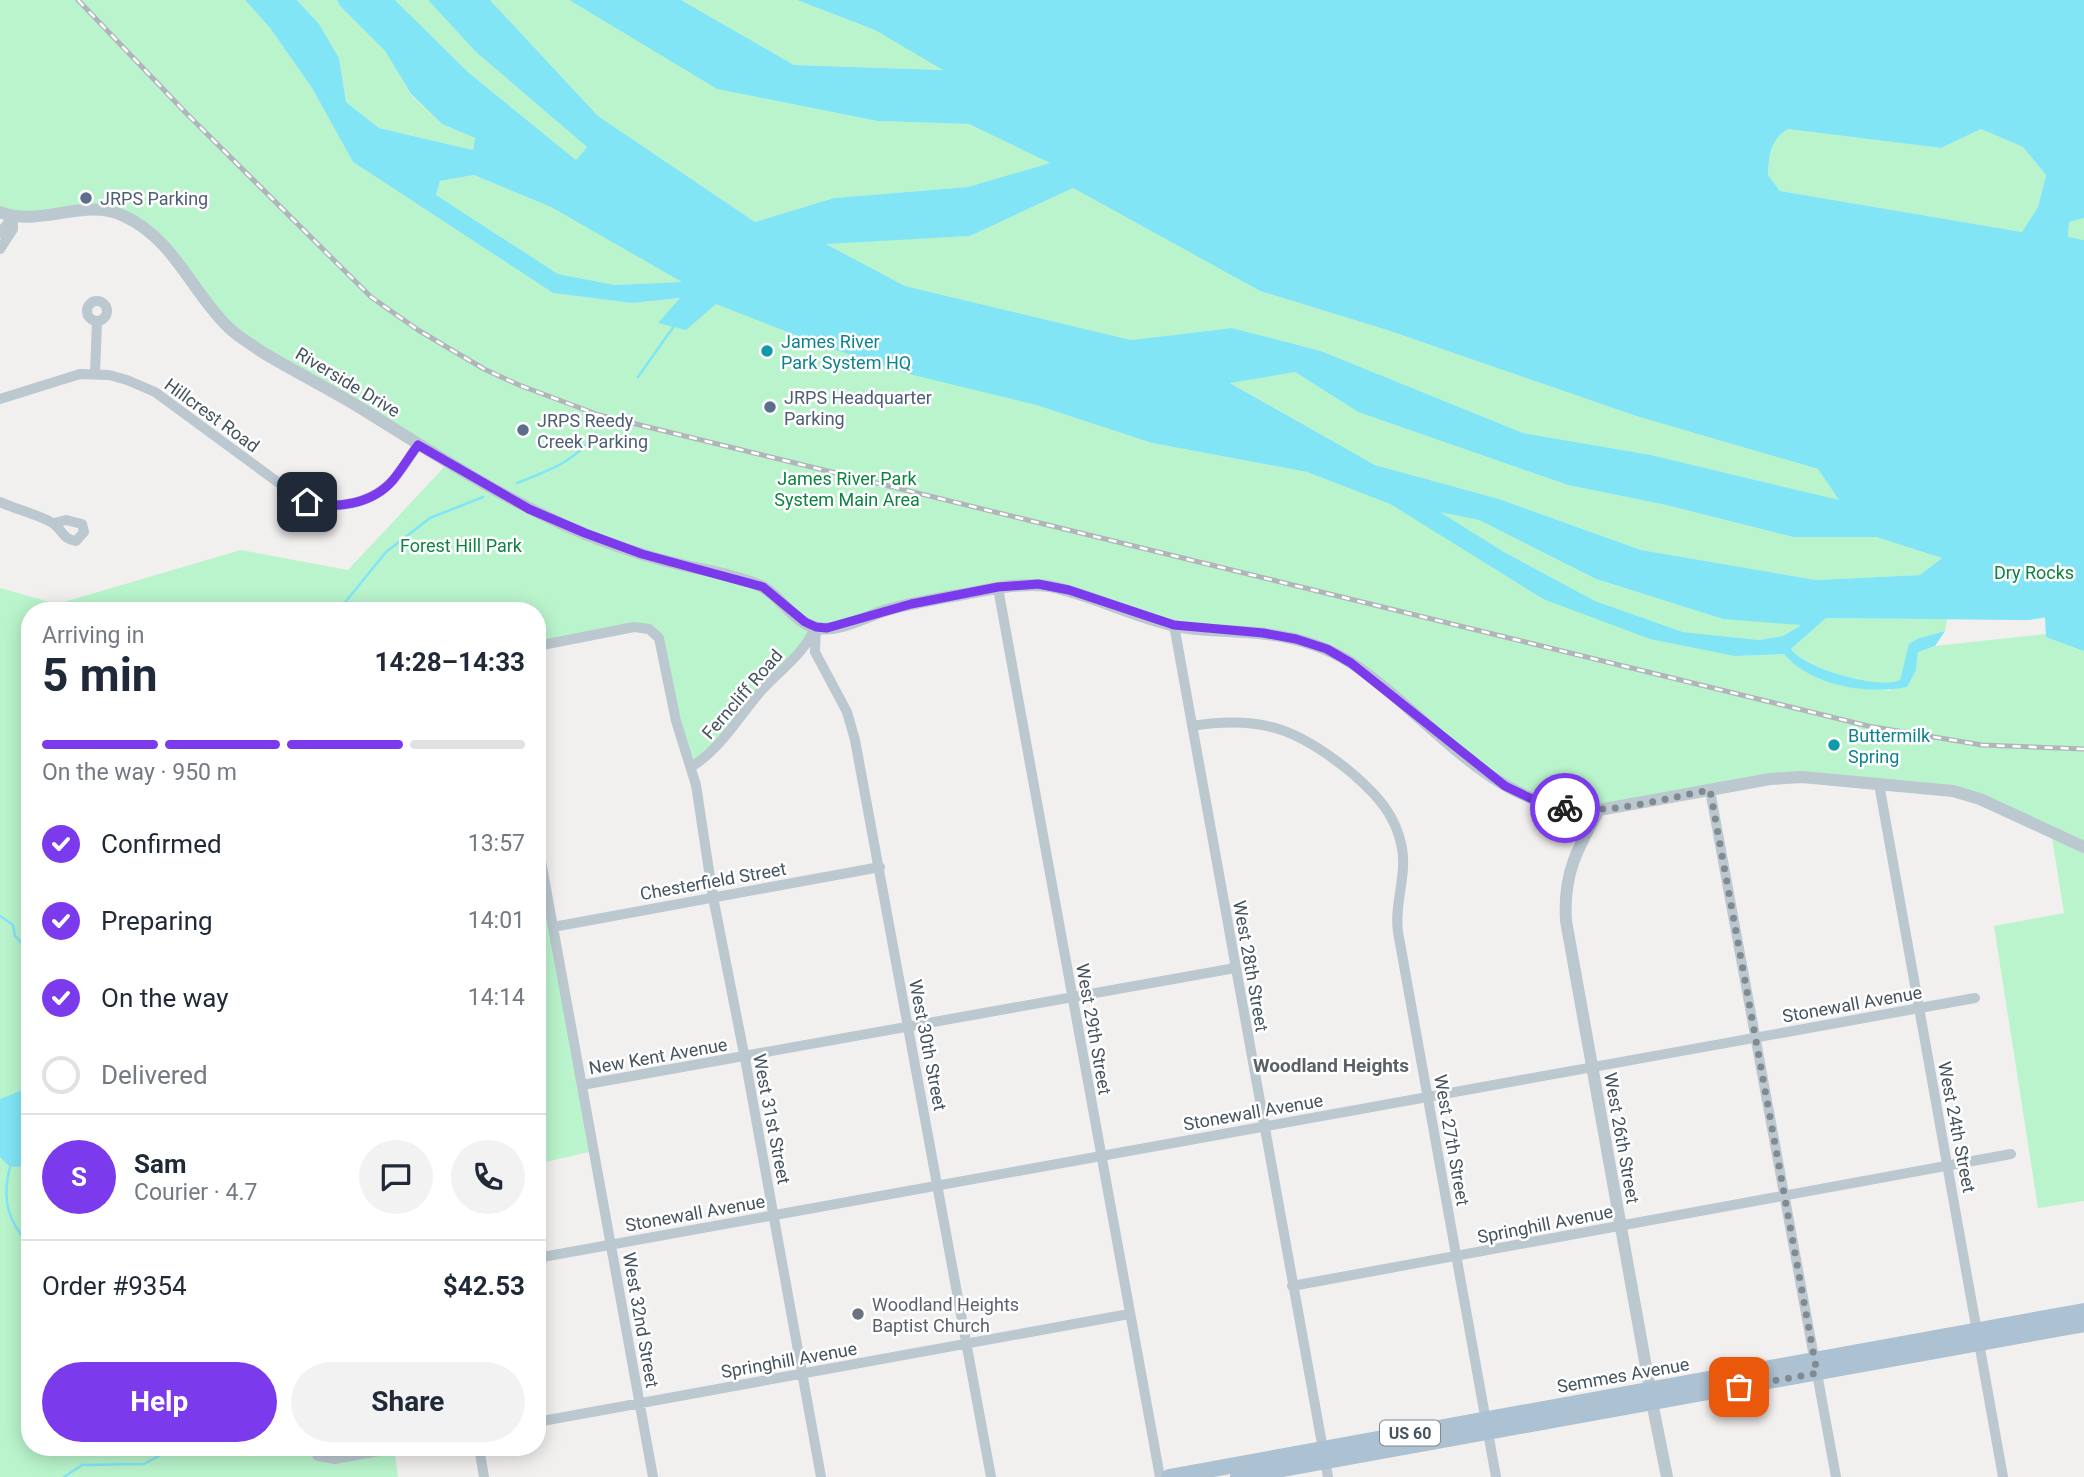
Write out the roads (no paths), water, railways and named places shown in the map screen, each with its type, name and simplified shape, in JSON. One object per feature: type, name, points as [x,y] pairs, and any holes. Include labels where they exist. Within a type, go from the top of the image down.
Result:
[{"type":"main road","name":"Semmes Avenue","points":[[1979,1337],[2084,1311]]},
{"type":"main road","name":"Semmes Avenue","points":[[1238,1477],[1326,1462],[1487,1426],[1816,1366],[1979,1337],[2084,1324]]},
{"type":"main road","name":"Semmes Avenue","points":[[1169,1477],[1326,1462]]},
{"type":"street","name":"Riverside Drive","points":[[0,212],[13,217],[38,218],[97,209],[111,211],[133,220],[153,234],[172,253],[229,329],[418,445],[529,509],[585,533],[642,554],[763,587],[778,597],[799,618],[816,627]]},
{"type":"street","points":[[0,233],[13,217]]},
{"type":"street","points":[[0,249],[13,229],[13,217]]},
{"type":"street","points":[[95,374],[97,321]]},
{"type":"street","name":"Hillcrest Road","points":[[0,399],[80,374],[127,380],[155,392],[298,497],[323,506],[341,505],[378,493],[393,481],[418,445]]},
{"type":"street","points":[[0,502],[54,523]]},
{"type":"street","points":[[816,627],[832,628],[900,607],[998,587],[1027,584],[1058,588],[1174,625],[1279,636],[1327,649],[1364,672],[1490,776],[1505,786],[1553,806],[1599,810],[1792,777],[1879,783],[1942,789],[1964,794],[2084,847]]},
{"type":"street","name":"West 29th Street","points":[[998,587],[1160,1477]]},
{"type":"street","name":"West 28th Street","points":[[1174,625],[1326,1462]]},
{"type":"street","name":"Ferncliff Road","points":[[546,644],[634,627],[654,631],[661,642],[676,721],[691,767],[714,751],[744,710],[802,650],[816,627]]},
{"type":"street","name":"West 30th Street","points":[[816,627],[814,652],[841,699],[851,723],[880,867],[991,1477]]},
{"type":"street","name":"West 27th Street","points":[[1192,726],[1237,721],[1265,725],[1291,733],[1330,755],[1376,795],[1395,824],[1402,846],[1404,870],[1396,914],[1398,932],[1496,1477]]},
{"type":"street","name":"West 31st Street","points":[[691,767],[821,1477]]},
{"type":"street","name":"West 24th Street","points":[[1879,783],[2003,1477]]},
{"type":"street","points":[[1710,790],[1836,1477]]},
{"type":"street","name":"West 26th Street","points":[[1599,810],[1572,861],[1565,901],[1567,931],[1667,1477]]},
{"type":"street","name":"Chesterfield Street","points":[[553,927],[880,867]]},
{"type":"street","name":"West 32nd Street","points":[[546,888],[653,1477]]},
{"type":"street","name":"New Kent Avenue","points":[[582,1085],[1235,968]]},
{"type":"street","name":"Stonewall Avenue","points":[[546,1256],[1975,998]]},
{"type":"street","name":"Springhill Avenue","points":[[1292,1286],[2011,1154]]},
{"type":"street","name":"Springhill Avenue","points":[[546,1420],[1129,1314]]},
{"type":"street","points":[[327,1456],[335,1459],[351,1456]]},
{"type":"street","points":[[480,1456],[484,1477]]},
{"type":"water","points":[[245,0],[297,0],[319,24],[339,58],[346,102],[379,128],[473,150],[475,138],[442,124],[411,94],[385,51],[337,0],[395,0],[469,73],[576,160],[587,147],[476,52],[428,0],[490,0],[598,116],[755,222],[834,198],[968,187],[1050,163],[969,124],[877,121],[717,89],[569,0],[681,0],[794,65],[943,70],[875,30],[797,0],[2084,0],[2084,218],[2069,222],[2068,237],[2084,240],[2084,651],[2046,637],[2045,617],[2028,620],[1826,618],[1791,649],[1826,670],[1876,682],[1900,680],[1909,644],[1945,631],[1935,646],[1918,652],[1916,670],[1907,687],[1875,690],[1841,686],[1809,674],[1784,654],[1735,656],[1650,639],[1543,599],[1390,504],[1307,472],[1152,443],[1036,405],[909,374],[821,345],[716,304],[686,330],[658,323],[680,298],[632,303],[553,293],[353,162],[312,88],[270,28]],"holes":[[[1788,129],[1941,148],[1981,129],[2023,147],[2046,175],[2038,207],[2022,232],[1780,191],[1768,175],[1772,149],[1782,133]],[[474,175],[551,207],[682,282],[615,285],[558,274],[436,195],[440,181]],[[1073,188],[1260,291],[1387,330],[1636,416],[1818,469],[1839,500],[1651,455],[1523,433],[1321,351],[1232,328],[1131,340],[905,286],[826,244],[970,236]],[[1295,372],[1358,412],[1568,485],[1666,505],[1793,537],[1876,537],[1942,558],[1920,575],[1816,580],[1641,550],[1499,499],[1375,465],[1230,383]],[[1440,512],[1479,520],[1596,579],[1723,619],[1801,625],[1783,636],[1759,640],[1683,632],[1595,601],[1504,552]]]},
{"type":"water","points":[[21,1091],[21,1166],[10,1167],[0,1157],[0,1099]]},
{"type":"waterway","points":[[638,377],[674,326]]},
{"type":"waterway","points":[[517,483],[570,459],[596,433]]},
{"type":"waterway","points":[[345,602],[386,552],[430,518],[483,497]]},
{"type":"waterway","points":[[0,916],[13,925],[15,936],[21,942]]},
{"type":"waterway","points":[[10,1167],[8,1209],[21,1234]]},
{"type":"waterway","points":[[64,1477],[82,1465],[144,1464],[159,1456]]},
{"type":"railway","points":[[78,0],[186,113],[371,297],[418,330],[484,369],[599,415],[1868,726],[1982,745],[2084,749]]},
{"type":"place","name":"JRPS Parking","points":[[86,198]]},
{"type":"place","name":"James River Park System HQ","points":[[767,351]]},
{"type":"place","name":"JRPS Headquarter Parking","points":[[770,407]]},
{"type":"place","name":"JRPS Reedy Creek Parking","points":[[523,430]]},
{"type":"place","name":"Buttermilk Spring","points":[[1834,745]]},
{"type":"place","name":"Woodland Heights Baptist Church","points":[[858,1314]]},
{"type":"district","name":"Woodland Heights","points":[[1331,1065]]},
{"type":"park label","name":"James River Park System Main Area","points":[[847,488]]},
{"type":"park label","name":"Forest Hill Park","points":[[461,545]]},
{"type":"park label","name":"Dry Rocks","points":[[2034,572]]}]
